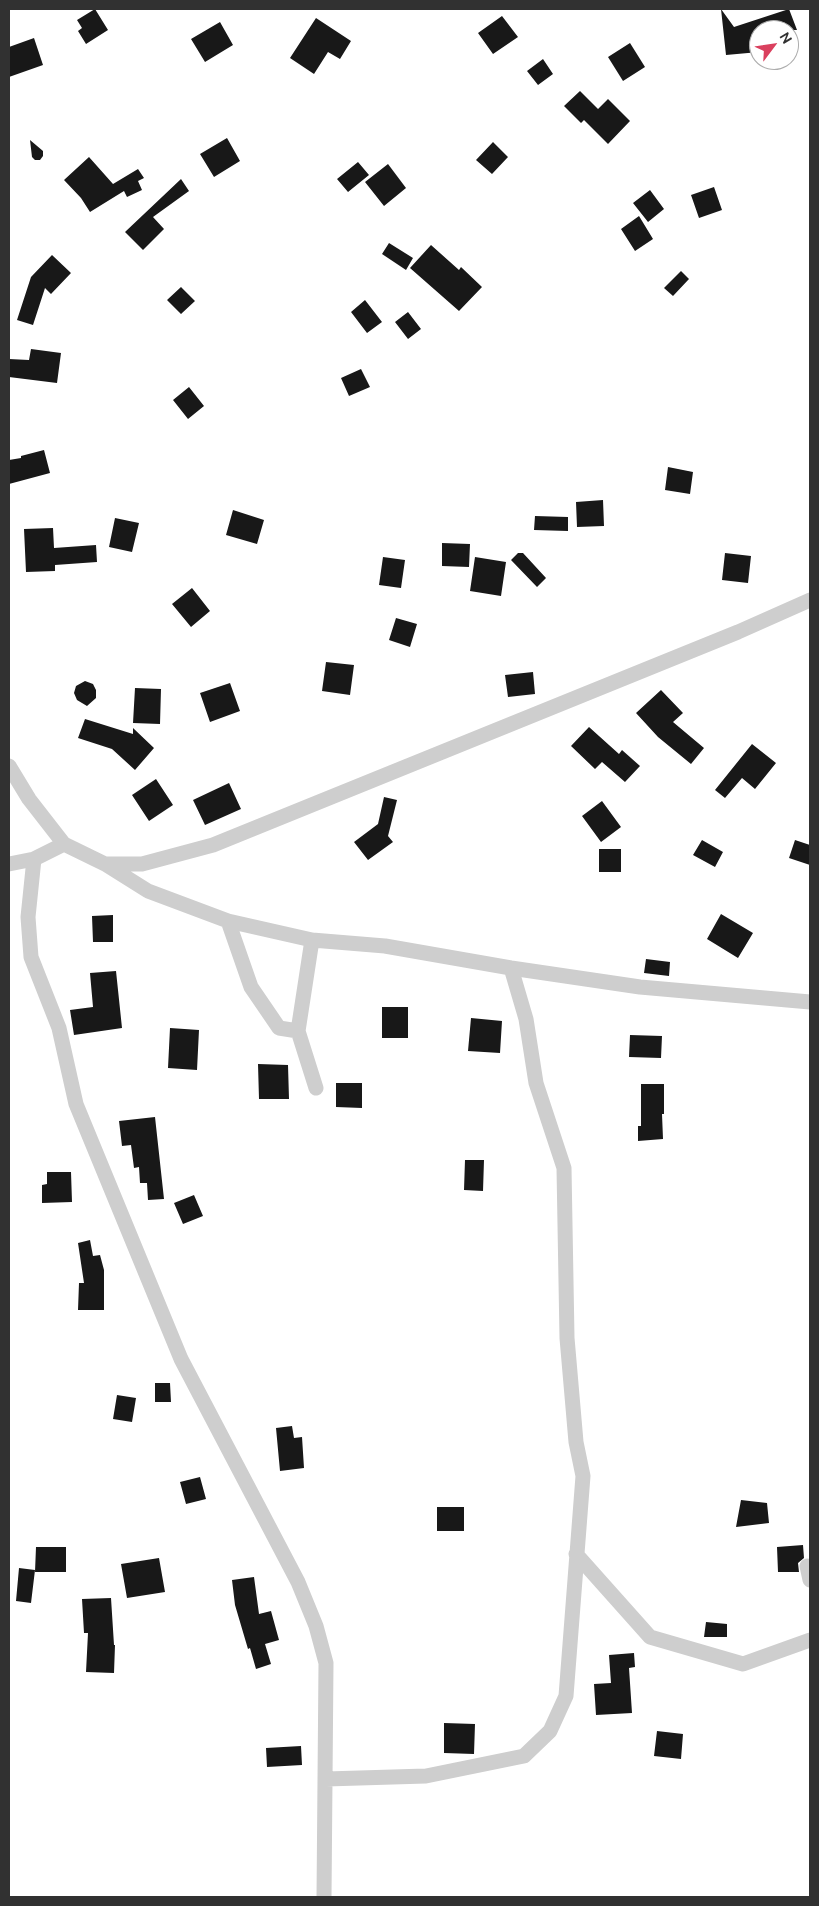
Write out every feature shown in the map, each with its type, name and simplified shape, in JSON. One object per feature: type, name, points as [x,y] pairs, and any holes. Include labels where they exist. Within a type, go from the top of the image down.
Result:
[{"type":"street","points":[[105,864],[142,864],[213,845],[729,636],[810,600]]},
{"type":"street","points":[[9,766],[28,799],[64,844],[105,864],[148,891],[228,921],[312,940],[385,946],[511,968],[640,987],[810,1002]]},
{"type":"street","points":[[9,864],[34,859],[64,844]]},
{"type":"street","points":[[34,859],[28,917],[32,957],[60,1028],[76,1104],[181,1359],[298,1582],[316,1626],[326,1663],[324,1897]]},
{"type":"street","points":[[228,921],[251,988],[279,1028],[298,1031]]},
{"type":"street","points":[[312,940],[298,1031],[316,1088]]},
{"type":"street","points":[[326,1779],[426,1776],[524,1756],[550,1732],[566,1696],[583,1476],[576,1442],[567,1338],[564,1168],[536,1083],[526,1019],[511,968]]},
{"type":"street","points":[[576,1554],[650,1637],[744,1664],[810,1640]]},
{"type":"building","points":[[95,9],[108,30],[86,44],[78,31],[82,28],[77,20]]},
{"type":"building","points":[[721,9],[734,27],[749,22],[749,53],[726,55]]},
{"type":"building","points":[[789,9],[793,20],[755,20]]},
{"type":"building","points":[[502,16],[518,37],[493,54],[478,33]]},
{"type":"building","points":[[316,18],[351,41],[340,59],[328,52],[314,74],[290,58]]},
{"type":"building","points":[[220,22],[233,45],[205,62],[191,39]]},
{"type":"building","points":[[34,38],[43,65],[9,77],[9,47]]},
{"type":"building","points":[[630,43],[645,67],[623,81],[608,57]]},
{"type":"building","points":[[543,59],[553,74],[538,85],[527,71]]},
{"type":"building","points":[[580,91],[598,109],[608,99],[630,121],[608,144],[584,120],[581,123],[564,106]]},
{"type":"building","points":[[227,138],[240,161],[214,177],[200,154]]},
{"type":"building","points":[[30,140],[43,151],[43,156],[40,160],[35,160],[32,157]]},
{"type":"building","points":[[493,142],[508,157],[492,174],[476,160]]},
{"type":"building","points":[[89,157],[113,184],[138,169],[144,178],[138,181],[142,190],[127,197],[124,191],[90,212],[81,198],[64,180]]},
{"type":"building","points":[[358,162],[369,175],[348,192],[337,179]]},
{"type":"building","points":[[388,164],[406,188],[384,206],[365,182]]},
{"type":"building","points":[[181,179],[189,191],[153,217],[164,229],[143,250],[125,232]]},
{"type":"building","points":[[714,187],[722,210],[699,218],[691,195]]},
{"type":"building","points":[[650,190],[664,209],[648,222],[633,203]]},
{"type":"building","points":[[639,216],[653,239],[635,251],[621,229]]},
{"type":"building","points":[[389,243],[413,258],[406,270],[382,254]]},
{"type":"building","points":[[431,245],[459,270],[461,267],[482,287],[459,311],[410,268]]},
{"type":"building","points":[[52,255],[71,273],[51,294],[45,288],[33,325],[17,320],[31,277]]},
{"type":"building","points":[[681,271],[689,279],[673,296],[664,288]]},
{"type":"building","points":[[181,287],[195,301],[181,314],[167,300]]},
{"type":"building","points":[[365,300],[382,322],[367,333],[351,312]]},
{"type":"building","points":[[408,312],[421,329],[408,339],[395,322]]},
{"type":"building","points":[[31,349],[61,353],[57,383],[9,377],[9,359],[29,360]]},
{"type":"building","points":[[361,369],[370,387],[349,396],[341,378]]},
{"type":"building","points":[[189,387],[204,406],[188,419],[173,400]]},
{"type":"building","points":[[44,450],[50,473],[9,484],[9,460]]},
{"type":"building","points":[[668,467],[693,472],[690,494],[665,490]]},
{"type":"building","points":[[603,500],[604,526],[577,527],[576,502]]},
{"type":"building","points":[[233,510],[264,520],[257,544],[226,535]]},
{"type":"building","points":[[535,516],[568,517],[568,531],[534,530]]},
{"type":"building","points":[[115,518],[139,523],[132,552],[109,547]]},
{"type":"building","points":[[53,528],[54,548],[96,545],[97,562],[55,565],[55,571],[26,572],[24,529]]},
{"type":"building","points":[[442,543],[470,544],[469,567],[442,566]]},
{"type":"building","points":[[518,553],[523,553],[546,578],[537,587],[511,560]]},
{"type":"building","points":[[725,553],[751,556],[748,583],[722,580]]},
{"type":"building","points":[[383,557],[405,560],[401,588],[379,585]]},
{"type":"building","points":[[475,557],[506,562],[501,596],[470,591]]},
{"type":"building","points":[[192,588],[210,611],[191,627],[172,604]]},
{"type":"building","points":[[396,618],[417,624],[410,647],[389,640]]},
{"type":"building","points":[[326,662],[354,665],[350,695],[322,691]]},
{"type":"building","points":[[533,672],[535,694],[508,697],[505,675]]},
{"type":"building","points":[[85,681],[93,684],[96,690],[96,698],[87,706],[77,700],[74,693],[76,686]]},
{"type":"building","points":[[230,683],[240,711],[210,722],[200,693]]},
{"type":"building","points":[[135,688],[161,689],[160,724],[133,723]]},
{"type":"building","points":[[661,690],[683,713],[673,722],[704,748],[691,764],[658,737],[636,713]]},
{"type":"building","points":[[85,719],[133,734],[133,728],[154,748],[135,770],[112,749],[78,738]]},
{"type":"building","points":[[589,727],[619,754],[622,750],[640,766],[625,782],[602,762],[595,769],[571,746]]},
{"type":"building","points":[[752,744],[776,763],[755,789],[742,778],[725,798],[715,790]]},
{"type":"building","points":[[156,779],[173,805],[149,821],[132,795]]},
{"type":"building","points":[[229,783],[241,809],[205,825],[193,800]]},
{"type":"building","points":[[384,797],[397,800],[388,836],[393,842],[368,860],[354,842],[378,824]]},
{"type":"building","points":[[602,801],[621,827],[601,842],[582,816]]},
{"type":"building","points":[[702,840],[723,852],[715,867],[693,855]]},
{"type":"building","points":[[795,840],[810,845],[810,865],[789,858]]},
{"type":"building","points":[[599,849],[621,849],[621,872],[599,872]]},
{"type":"building","points":[[721,914],[753,933],[738,958],[707,939]]},
{"type":"building","points":[[113,915],[113,942],[93,942],[92,916]]},
{"type":"building","points":[[646,959],[670,962],[669,976],[644,973]]},
{"type":"building","points":[[116,971],[122,1028],[74,1035],[70,1010],[93,1007],[90,973]]},
{"type":"building","points":[[382,1007],[408,1007],[408,1038],[382,1038]]},
{"type":"building","points":[[471,1018],[502,1021],[500,1053],[468,1051]]},
{"type":"building","points":[[170,1028],[199,1030],[197,1070],[168,1068]]},
{"type":"building","points":[[630,1035],[662,1036],[661,1058],[629,1057]]},
{"type":"building","points":[[258,1064],[288,1065],[289,1099],[259,1099]]},
{"type":"building","points":[[336,1083],[362,1083],[362,1108],[336,1107]]},
{"type":"building","points":[[641,1084],[664,1084],[663,1139],[638,1141],[638,1126],[641,1126]]},
{"type":"building","points":[[155,1117],[164,1199],[148,1200],[147,1183],[140,1183],[139,1167],[134,1168],[131,1145],[122,1146],[119,1121]]},
{"type":"building","points":[[465,1160],[484,1160],[483,1191],[464,1190]]},
{"type":"building","points":[[47,1172],[71,1172],[72,1202],[42,1203],[42,1185],[47,1184]]},
{"type":"building","points":[[194,1195],[203,1216],[183,1224],[174,1203]]},
{"type":"building","points":[[90,1240],[93,1256],[100,1255],[104,1270],[104,1310],[78,1310],[79,1283],[84,1283],[78,1243]]},
{"type":"building","points":[[155,1383],[170,1383],[171,1402],[155,1402]]},
{"type":"building","points":[[117,1395],[136,1398],[132,1422],[113,1419]]},
{"type":"building","points":[[292,1426],[294,1438],[302,1437],[304,1468],[280,1471],[276,1428]]},
{"type":"building","points":[[200,1477],[206,1499],[186,1504],[180,1482]]},
{"type":"building","points":[[741,1500],[767,1503],[769,1523],[736,1527]]},
{"type":"building","points":[[437,1507],[464,1507],[464,1531],[437,1531]]},
{"type":"building","points":[[803,1545],[804,1558],[798,1563],[799,1572],[778,1572],[777,1547]]},
{"type":"building","points":[[36,1547],[66,1547],[66,1572],[35,1572]]},
{"type":"building","points":[[159,1558],[165,1592],[127,1598],[121,1564]]},
{"type":"building","points":[[19,1568],[35,1570],[31,1603],[16,1601]]},
{"type":"building","points":[[254,1577],[259,1614],[271,1611],[279,1640],[265,1644],[271,1664],[256,1669],[235,1605],[232,1580]]},
{"type":"building","points":[[111,1598],[115,1645],[114,1673],[86,1672],[88,1633],[84,1633],[82,1599]]},
{"type":"building","points":[[706,1622],[727,1624],[727,1637],[704,1637]]},
{"type":"building","points":[[634,1653],[635,1667],[629,1668],[632,1713],[596,1715],[594,1684],[611,1683],[609,1655]]},
{"type":"building","points":[[444,1723],[475,1724],[474,1754],[444,1753]]},
{"type":"building","points":[[657,1731],[683,1734],[681,1759],[654,1756]]},
{"type":"building","points":[[301,1746],[302,1765],[267,1767],[266,1748]]}]
